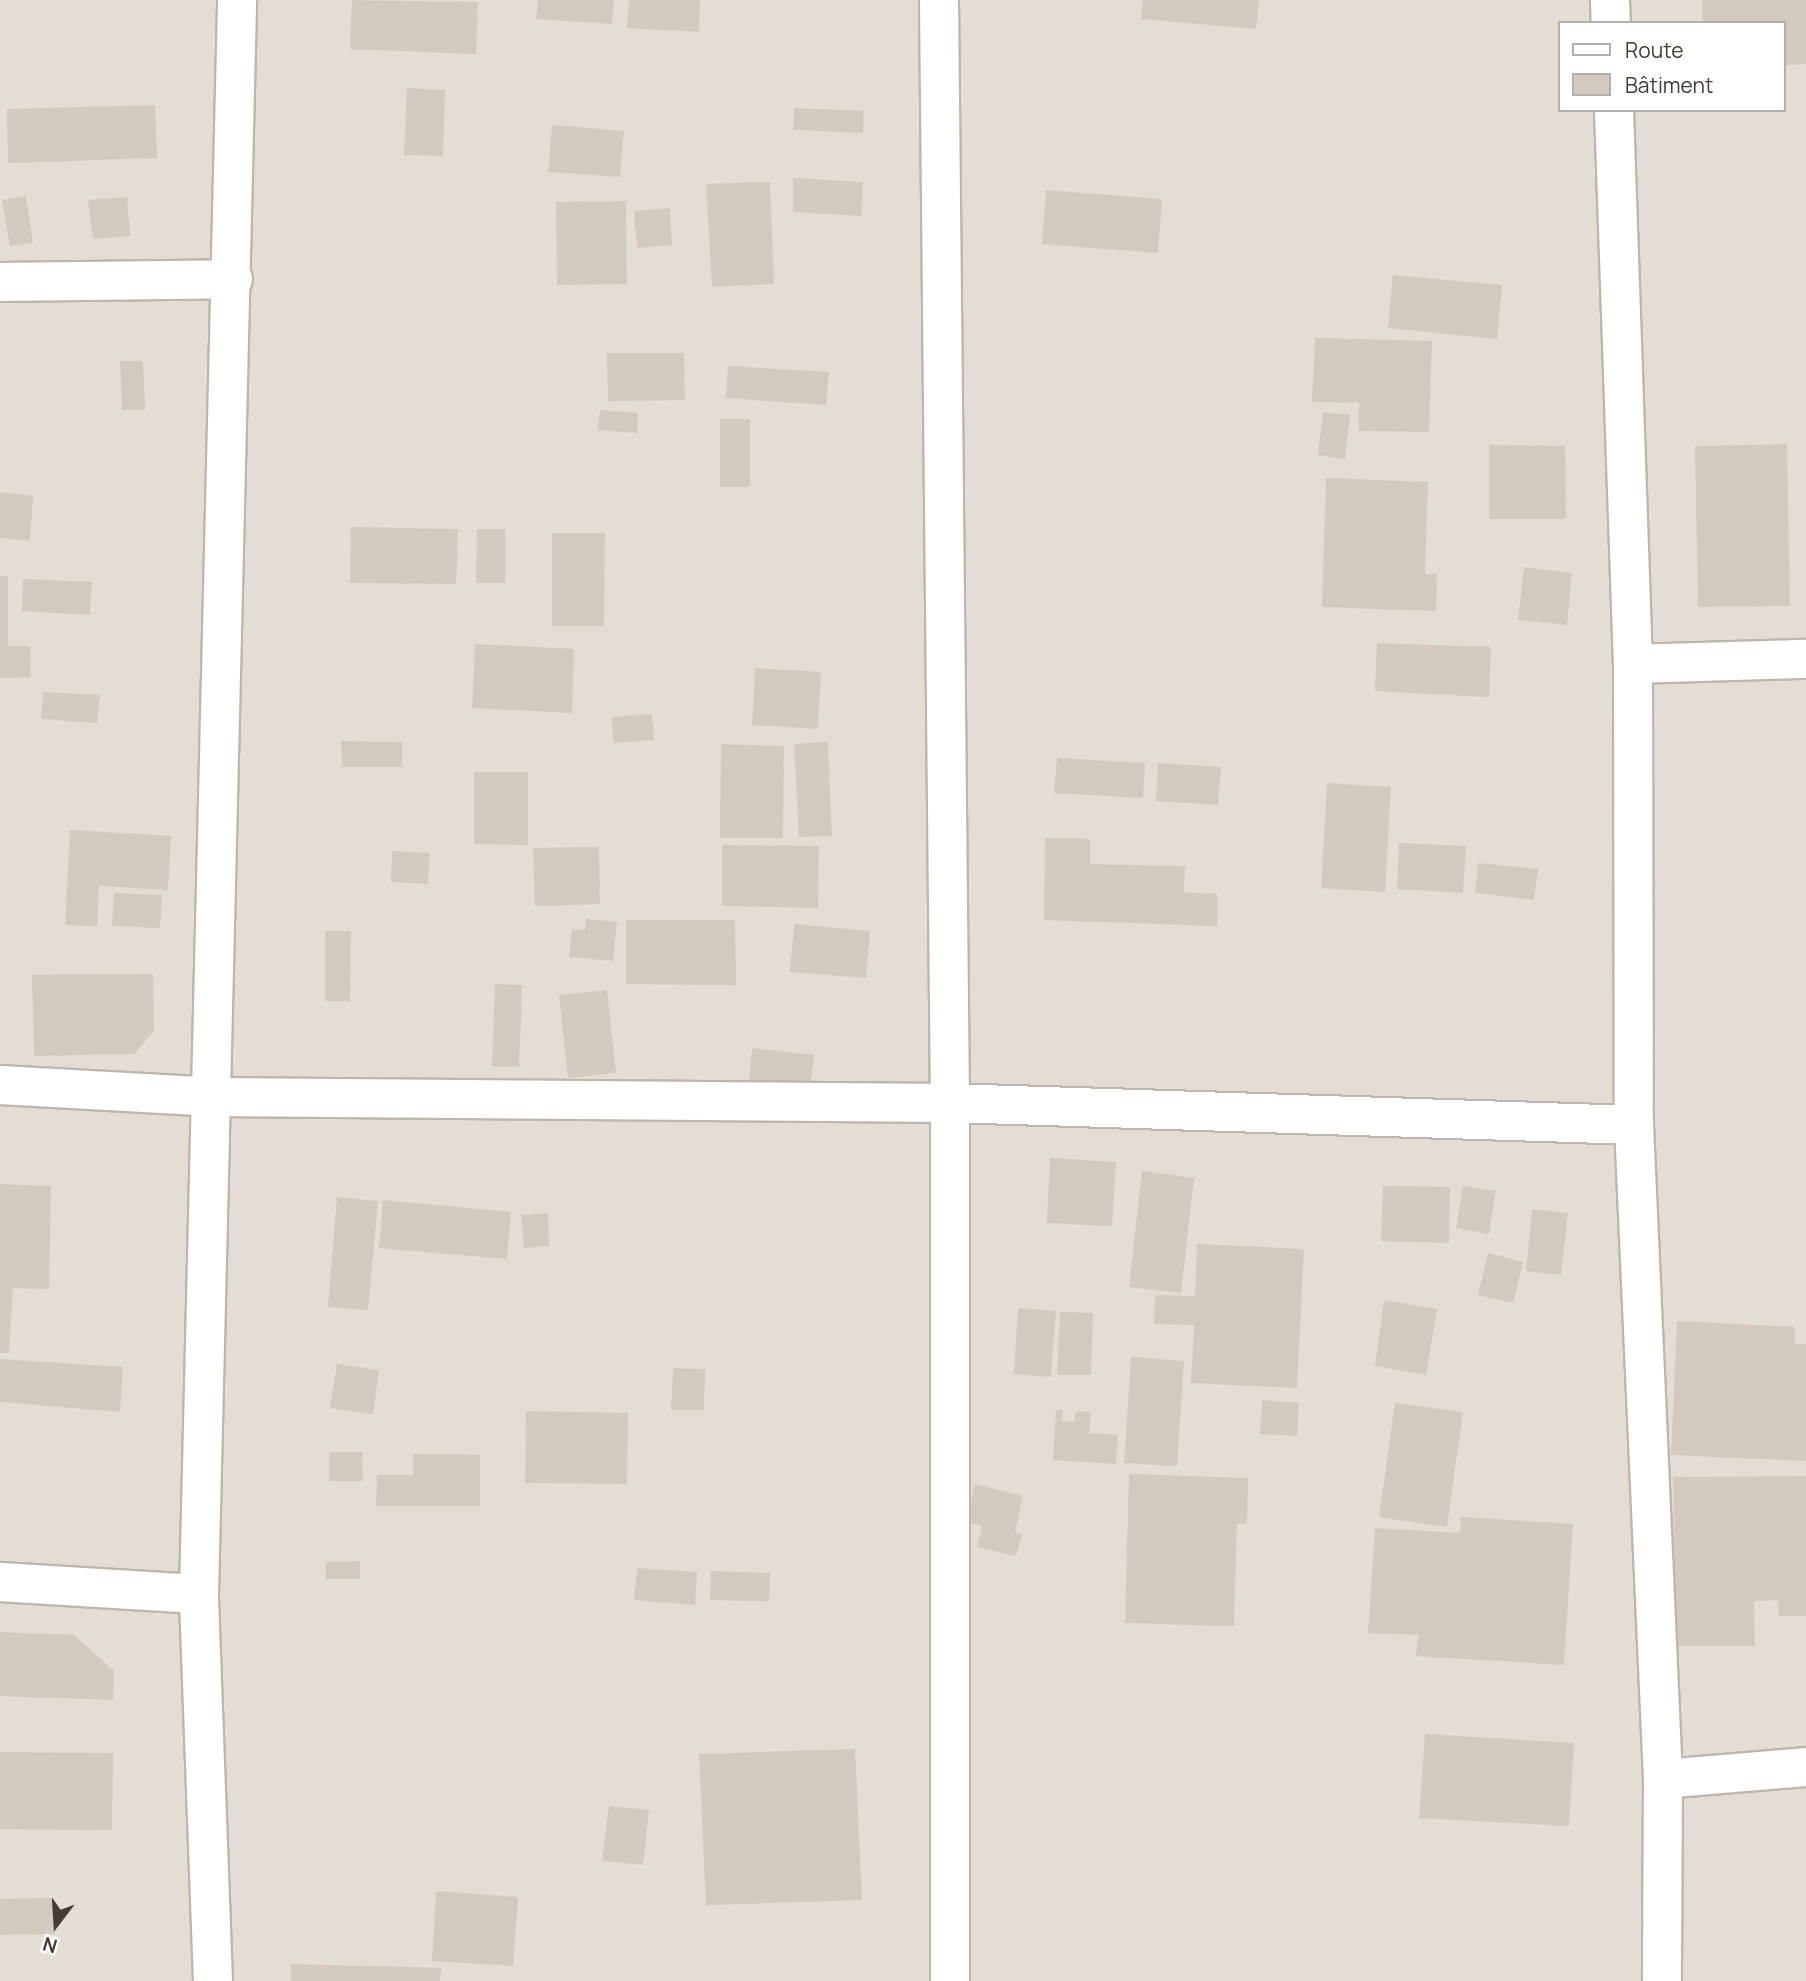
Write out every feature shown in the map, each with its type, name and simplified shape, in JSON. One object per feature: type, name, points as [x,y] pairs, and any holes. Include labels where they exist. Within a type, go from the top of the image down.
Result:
[{"type":"street","points":[[213,1981],[199,1594],[233,279],[237,0]]},
{"type":"street","points":[[939,0],[950,1103],[950,1981]]},
{"type":"street","points":[[1610,0],[1611,21]]},
{"type":"street","points":[[1614,112],[1633,664],[1634,1125],[1663,1779],[1662,1981]]},
{"type":"street","points":[[0,282],[233,279]]},
{"type":"street","points":[[1633,664],[1806,659]]},
{"type":"street","points":[[0,1085],[212,1097],[950,1103],[1634,1125]]},
{"type":"street","points":[[0,1582],[199,1594]]},
{"type":"street","points":[[1663,1779],[1806,1767]]},
{"type":"shaded area","points":[[0,0],[1806,0],[1806,1981],[0,1981]]},
{"type":"building","points":[[352,0],[478,2],[476,54],[350,49]]},
{"type":"building","points":[[538,0],[614,0],[612,24],[536,19]]},
{"type":"building","points":[[629,0],[700,0],[699,32],[627,28]]},
{"type":"building","points":[[1143,0],[1259,0],[1256,29],[1141,19]]},
{"type":"building","points":[[1702,0],[1806,0],[1806,64],[1785,65],[1785,21],[1703,21]]},
{"type":"building","points":[[407,88],[445,90],[443,156],[404,155]]},
{"type":"building","points":[[155,105],[157,158],[8,163],[7,109]]},
{"type":"building","points":[[794,108],[864,111],[863,133],[793,130]]},
{"type":"building","points":[[552,125],[624,131],[620,177],[548,172]]},
{"type":"building","points":[[793,178],[863,182],[861,216],[793,212]]},
{"type":"building","points":[[770,182],[774,284],[712,287],[706,184]]},
{"type":"building","points":[[1046,190],[1162,199],[1158,253],[1042,244]]},
{"type":"building","points":[[26,196],[33,243],[10,246],[2,200]]},
{"type":"building","points":[[127,197],[130,236],[93,239],[88,200]]},
{"type":"building","points":[[626,201],[627,284],[557,285],[556,202]]},
{"type":"building","points":[[670,208],[672,245],[637,248],[634,211]]},
{"type":"building","points":[[1393,275],[1502,285],[1497,339],[1388,328]]},
{"type":"building","points":[[1315,338],[1432,341],[1429,432],[1359,431],[1359,403],[1312,402]]},
{"type":"building","points":[[607,353],[684,353],[685,400],[608,401]]},
{"type":"building","points":[[120,361],[143,361],[145,409],[122,410]]},
{"type":"building","points":[[728,366],[829,372],[826,405],[726,398]]},
{"type":"building","points":[[600,410],[638,413],[637,433],[598,430]]},
{"type":"building","points":[[1323,412],[1350,415],[1345,459],[1318,455]]},
{"type":"building","points":[[720,419],[750,419],[750,487],[720,487]]},
{"type":"building","points":[[1787,444],[1790,606],[1698,607],[1695,446]]},
{"type":"building","points":[[1489,445],[1565,446],[1566,519],[1489,519]]},
{"type":"building","points":[[1326,478],[1428,482],[1425,574],[1437,574],[1436,611],[1322,607]]},
{"type":"building","points":[[0,492],[33,496],[30,541],[0,538]]},
{"type":"building","points":[[351,527],[458,529],[456,584],[350,583]]},
{"type":"building","points":[[477,529],[505,529],[505,583],[476,583]]},
{"type":"building","points":[[552,533],[605,533],[604,626],[552,626]]},
{"type":"building","points":[[1524,567],[1572,573],[1567,625],[1518,620]]},
{"type":"building","points":[[0,576],[8,576],[8,646],[30,646],[31,677],[0,678]]},
{"type":"building","points":[[23,579],[92,582],[90,615],[22,611]]},
{"type":"building","points":[[1377,643],[1491,647],[1489,697],[1375,691]]},
{"type":"building","points":[[475,644],[574,649],[572,713],[472,708]]},
{"type":"building","points":[[755,668],[821,672],[818,729],[752,725]]},
{"type":"building","points":[[43,692],[100,695],[97,723],[41,719]]},
{"type":"building","points":[[652,714],[654,740],[613,743],[612,717]]},
{"type":"building","points":[[341,741],[402,742],[402,767],[342,767]]},
{"type":"building","points":[[828,742],[832,836],[799,837],[794,744]]},
{"type":"building","points":[[721,744],[784,746],[783,838],[720,838]]},
{"type":"building","points":[[1057,758],[1145,763],[1143,798],[1054,793]]},
{"type":"building","points":[[1158,763],[1221,767],[1218,805],[1156,801]]},
{"type":"building","points":[[474,772],[528,772],[528,845],[474,844]]},
{"type":"building","points":[[1327,783],[1391,787],[1385,892],[1321,888]]},
{"type":"building","points":[[70,830],[171,836],[168,890],[99,886],[97,926],[65,925]]},
{"type":"building","points":[[1045,838],[1090,839],[1090,864],[1185,866],[1184,892],[1217,894],[1217,926],[1044,920]]},
{"type":"building","points":[[1399,843],[1466,846],[1463,893],[1397,889]]},
{"type":"building","points":[[722,845],[819,846],[818,908],[722,906]]},
{"type":"building","points":[[599,847],[600,904],[535,906],[533,848]]},
{"type":"building","points":[[392,851],[430,853],[428,884],[391,882]]},
{"type":"building","points":[[1478,863],[1538,869],[1534,900],[1475,893]]},
{"type":"building","points":[[114,893],[162,895],[160,928],[112,926]]},
{"type":"building","points":[[586,919],[617,922],[613,961],[569,957],[572,929],[585,930]]},
{"type":"building","points":[[626,920],[735,920],[736,985],[626,984]]},
{"type":"building","points":[[794,924],[870,931],[866,978],[790,972]]},
{"type":"building","points":[[325,931],[351,931],[350,1001],[325,1001]]},
{"type":"building","points":[[153,974],[154,1031],[134,1054],[34,1056],[32,975]]},
{"type":"building","points":[[495,984],[522,985],[519,1067],[492,1066]]},
{"type":"building","points":[[607,990],[616,1073],[568,1078],[559,995]]},
{"type":"building","points":[[752,1048],[814,1055],[810,1090],[749,1083]]},
{"type":"building","points":[[1050,1158],[1116,1162],[1112,1226],[1047,1223]]},
{"type":"building","points":[[1142,1171],[1194,1178],[1181,1293],[1129,1287]]},
{"type":"building","points":[[0,1184],[51,1186],[49,1289],[13,1288],[9,1353],[0,1353]]},
{"type":"building","points":[[1383,1186],[1450,1187],[1449,1243],[1381,1241]]},
{"type":"building","points":[[1463,1186],[1496,1191],[1489,1234],[1456,1228]]},
{"type":"building","points":[[337,1197],[378,1201],[368,1310],[328,1307]]},
{"type":"building","points":[[383,1200],[511,1212],[507,1259],[379,1248]]},
{"type":"building","points":[[1532,1209],[1568,1213],[1561,1275],[1526,1271]]},
{"type":"building","points":[[548,1213],[549,1246],[524,1248],[521,1215]]},
{"type":"building","points":[[1197,1244],[1304,1249],[1297,1388],[1191,1383],[1194,1325],[1154,1324],[1155,1295],[1195,1296]]},
{"type":"building","points":[[1488,1253],[1523,1262],[1513,1303],[1478,1295]]},
{"type":"building","points":[[1384,1300],[1437,1309],[1426,1375],[1375,1366]]},
{"type":"building","points":[[1018,1308],[1056,1311],[1051,1377],[1014,1374]]},
{"type":"building","points":[[1060,1312],[1093,1313],[1091,1375],[1057,1375]]},
{"type":"building","points":[[1677,1321],[1795,1327],[1795,1344],[1806,1344],[1806,1461],[1671,1455]]},
{"type":"building","points":[[1131,1357],[1184,1361],[1177,1466],[1124,1463]]},
{"type":"building","points":[[0,1359],[123,1367],[120,1412],[0,1402]]},
{"type":"building","points":[[337,1364],[379,1370],[373,1414],[330,1408]]},
{"type":"building","points":[[673,1368],[705,1369],[704,1410],[671,1410]]},
{"type":"building","points":[[1262,1400],[1299,1403],[1297,1436],[1260,1434]]},
{"type":"building","points":[[1395,1403],[1463,1412],[1447,1527],[1379,1517]]},
{"type":"building","points":[[1056,1410],[1063,1410],[1062,1421],[1074,1422],[1076,1411],[1091,1412],[1089,1433],[1118,1435],[1116,1464],[1053,1460]]},
{"type":"building","points":[[526,1411],[628,1413],[627,1484],[525,1483]]},
{"type":"building","points":[[329,1452],[362,1452],[363,1481],[329,1481]]},
{"type":"building","points":[[413,1454],[480,1455],[480,1506],[376,1506],[377,1475],[413,1475]]},
{"type":"building","points":[[1129,1474],[1248,1478],[1247,1524],[1237,1524],[1234,1626],[1125,1623]]},
{"type":"building","points":[[1806,1476],[1806,1616],[1779,1616],[1778,1600],[1754,1601],[1755,1646],[1676,1646],[1673,1477]]},
{"type":"building","points":[[975,1484],[1023,1496],[1015,1532],[1022,1535],[1016,1556],[977,1547],[982,1526],[966,1522]]},
{"type":"building","points":[[1461,1517],[1573,1524],[1564,1665],[1416,1656],[1418,1635],[1368,1633],[1375,1528],[1460,1533]]},
{"type":"building","points":[[360,1561],[360,1579],[326,1579],[326,1562]]},
{"type":"building","points":[[637,1568],[697,1572],[695,1605],[634,1600]]},
{"type":"building","points":[[711,1571],[770,1573],[769,1601],[710,1600]]},
{"type":"building","points":[[0,1632],[74,1635],[114,1671],[113,1700],[0,1696]]},
{"type":"building","points":[[1425,1734],[1574,1743],[1569,1826],[1419,1818]]},
{"type":"building","points":[[855,1749],[862,1900],[706,1905],[699,1754]]},
{"type":"building","points":[[0,1752],[113,1753],[112,1830],[0,1829]]},
{"type":"building","points":[[609,1806],[649,1810],[643,1865],[602,1861]]},
{"type":"building","points":[[436,1891],[518,1897],[513,1966],[432,1961]]},
{"type":"building","points":[[54,1898],[55,1934],[0,1935],[0,1899]]},
{"type":"building","points":[[291,1964],[441,1968],[440,1981],[291,1981]]}]
